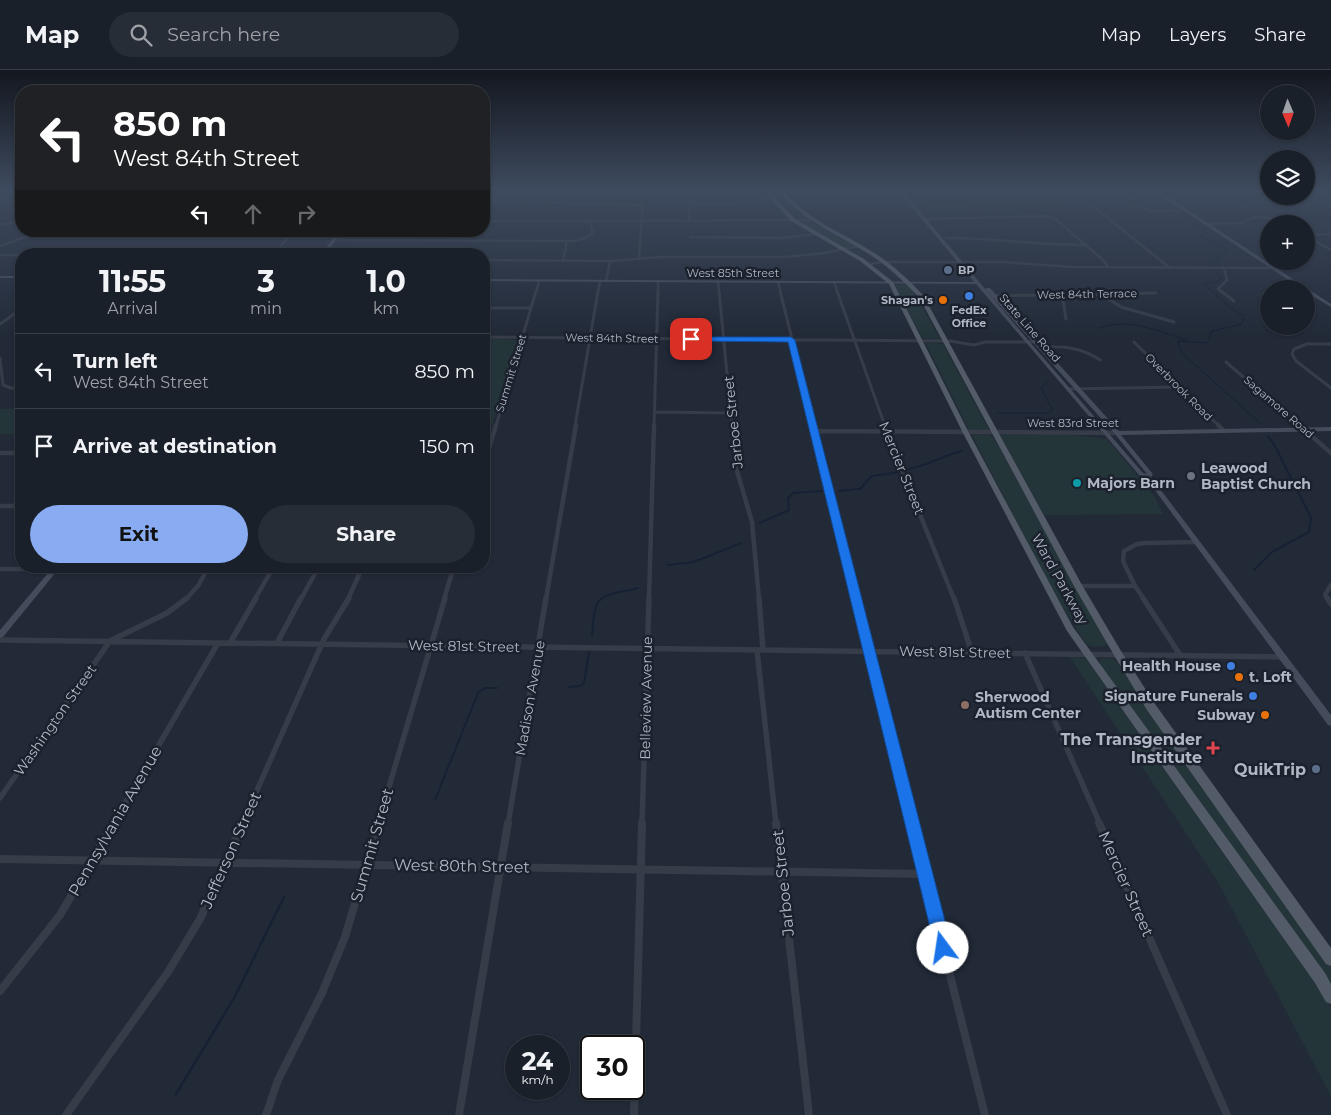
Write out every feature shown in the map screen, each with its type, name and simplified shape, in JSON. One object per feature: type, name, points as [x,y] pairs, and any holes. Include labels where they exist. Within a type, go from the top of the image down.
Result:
[{"type":"main road","name":"Ward Parkway","points":[[823,238],[869,264],[891,283],[966,433],[1070,629],[1320,978],[1331,997]]},
{"type":"main road","name":"Ward Parkway","points":[[843,238],[883,262],[909,283],[921,296],[1078,586],[1118,654],[1151,707],[1331,958]]},
{"type":"main road","name":"State Line Road","points":[[939,238],[958,262],[994,296],[1117,433],[1150,474],[1148,477]]},
{"type":"main road","name":"State Line Road","points":[[946,238],[987,296],[1142,474],[1148,477],[1331,722]]},
{"type":"main road","points":[[1228,238],[1260,259]]},
{"type":"main road","points":[[327,248],[333,240]]},
{"type":"main road","points":[[1276,270],[1292,280]]},
{"type":"main road","points":[[0,277],[15,277]]},
{"type":"main road","name":"West 85th Street","points":[[490,280],[979,283]]},
{"type":"main road","points":[[1315,295],[1331,306]]},
{"type":"main road","name":"West 83rd Street","points":[[1117,433],[1331,429]]},
{"type":"main road","points":[[0,635],[53,573]]},
{"type":"street","points":[[0,246],[28,238]]},
{"type":"street","points":[[277,248],[287,238]]},
{"type":"street","points":[[333,240],[567,241],[583,238]]},
{"type":"street","points":[[639,258],[641,238]]},
{"type":"street","points":[[761,238],[785,238]]},
{"type":"street","points":[[946,238],[988,238],[1086,245]]},
{"type":"street","points":[[1078,238],[1103,260],[1108,268]]},
{"type":"street","points":[[1132,238],[1170,268]]},
{"type":"street","points":[[1315,240],[1331,250]]},
{"type":"street","points":[[563,261],[567,241]]},
{"type":"street","points":[[490,260],[610,261],[639,258],[801,256],[859,246]]},
{"type":"street","points":[[0,255],[15,255]]},
{"type":"street","name":"Madison Avenue","points":[[459,1115],[590,338],[603,281],[610,261]]},
{"type":"street","points":[[869,264],[883,262],[1004,262],[1063,267],[1260,268]]},
{"type":"street","points":[[1224,268],[1227,280],[1218,289],[1234,302]]},
{"type":"street","name":"Summit Street","points":[[490,443],[539,280]]},
{"type":"street","name":"Belleview Avenue","points":[[634,1115],[654,412],[658,339],[658,281]]},
{"type":"street","name":"Jarboe Street","points":[[718,282],[737,471],[752,522],[760,650],[809,1115]]},
{"type":"street","points":[[778,282],[985,1115]]},
{"type":"street","name":"Mercier Street","points":[[834,282],[887,432],[947,578],[972,653]]},
{"type":"street","name":"West 84th Terrace","points":[[987,296],[1156,293]]},
{"type":"street","points":[[1062,294],[1066,319]]},
{"type":"street","points":[[1100,294],[1121,307],[1174,322]]},
{"type":"street","points":[[490,308],[531,308]]},
{"type":"street","points":[[0,324],[15,313]]},
{"type":"street","name":"West 84th Street","points":[[490,337],[944,341]]},
{"type":"street","points":[[944,341],[974,345],[985,342],[1035,342]]},
{"type":"street","name":"Overbrook Road","points":[[1134,342],[1224,431]]},
{"type":"street","points":[[1331,344],[1305,344],[1294,349],[1292,354],[1293,357],[1331,388]]},
{"type":"street","points":[[1039,348],[1074,347],[1086,351],[1100,360]]},
{"type":"street","points":[[0,358],[4,386],[15,387]]},
{"type":"street","name":"Sagamore Road","points":[[1226,362],[1331,453]]},
{"type":"street","points":[[1068,389],[1179,387]]},
{"type":"street","points":[[654,412],[731,413]]},
{"type":"street","name":"West 83rd Street","points":[[815,432],[1117,433]]},
{"type":"street","points":[[0,453],[15,453]]},
{"type":"street","points":[[0,506],[15,506]]},
{"type":"street","points":[[1180,655],[1135,586],[1123,561],[1124,551],[1137,544],[1145,543],[1197,542]]},
{"type":"street","points":[[0,569],[15,569]]},
{"type":"street","name":"West 81st Street","points":[[110,641],[167,613],[184,601],[198,586],[205,573]]},
{"type":"street","points":[[230,643],[270,573]]},
{"type":"street","points":[[277,643],[315,573]]},
{"type":"street","name":"Jefferson Street","points":[[66,1115],[168,972],[200,919],[323,644],[350,596],[360,573]]},
{"type":"street","name":"Summit Street","points":[[266,1115],[278,1080],[296,1040],[322,993],[345,937],[452,573]]},
{"type":"street","points":[[1078,586],[1135,586]]},
{"type":"street","points":[[1329,587],[1325,595],[1331,604]]},
{"type":"street","name":"West 81st Street","points":[[0,640],[1118,654]]},
{"type":"street","name":"Washington Street","points":[[0,798],[110,641]]},
{"type":"street","name":"Pennsylvania Avenue","points":[[0,991],[60,915],[218,643]]},
{"type":"street","name":"Mercier Street","points":[[1025,653],[1227,1115]]},
{"type":"street","points":[[1118,654],[1283,657]]},
{"type":"street","name":"West 80th Street","points":[[0,859],[925,874]]},
{"type":"shaded area","points":[[828,238],[840,238],[854,246],[845,247]]},
{"type":"shaded area","points":[[895,285],[910,285],[940,339],[922,338]]},
{"type":"shaded area","points":[[490,338],[518,340],[490,432]]},
{"type":"shaded area","points":[[925,342],[943,344],[989,430],[969,430]]},
{"type":"shaded area","points":[[0,409],[15,409],[15,433],[0,434]]},
{"type":"shaded area","points":[[972,435],[989,435],[993,437],[1106,641],[1107,644],[1105,646],[1093,647],[1086,644],[1049,584]]},
{"type":"shaded area","points":[[1000,435],[1071,435],[1107,439],[1155,497],[1163,514],[1044,515]]},
{"type":"shaded area","points":[[1070,657],[1087,660],[1326,999],[1331,1008],[1331,1096],[1218,882]]},
{"type":"shaded area","points":[[1100,659],[1116,661],[1144,704],[1319,949],[1331,968],[1331,986],[1100,665]]},
{"type":"waterway","points":[[1203,238],[1228,250],[1213,262],[1213,266]]},
{"type":"waterway","points":[[1214,270],[1221,278],[1219,281],[1204,284],[1232,309],[1244,316],[1242,324],[1212,331],[1207,343],[1178,341],[1182,353],[1260,423]]},
{"type":"waterway","points":[[1099,328],[1121,324],[1143,326],[1186,340]]},
{"type":"waterway","points":[[998,413],[1049,413],[1052,410],[1041,388],[1048,382]]},
{"type":"waterway","points":[[1254,570],[1272,552],[1309,532],[1311,518],[1275,446],[1268,436]]},
{"type":"waterway","points":[[909,469],[962,451]]},
{"type":"waterway","points":[[839,491],[860,489],[872,476],[900,472]]},
{"type":"waterway","points":[[760,523],[789,510],[788,498],[793,493],[822,491]]},
{"type":"waterway","points":[[668,565],[694,562],[741,543]]},
{"type":"waterway","points":[[592,636],[593,620],[597,604],[600,600],[610,594],[638,588]]},
{"type":"waterway","points":[[569,687],[580,686],[584,683],[589,652]]},
{"type":"waterway","points":[[435,800],[478,693],[485,688],[497,688]]},
{"type":"waterway","points":[[176,1094],[234,998],[284,897]]},
{"type":"place","name":"BP","points":[[948,270]]},
{"type":"place","name":"FedEx Office","points":[[969,296]]},
{"type":"place","name":"Shagan's","points":[[943,300]]},
{"type":"place","name":"Leawood Baptist Church","points":[[1191,476]]},
{"type":"place","name":"Majors Barn","points":[[1077,483]]},
{"type":"place","name":"Health House","points":[[1231,666]]},
{"type":"place","name":"t. Loft","points":[[1239,677]]},
{"type":"place","name":"Signature Funerals","points":[[1253,696]]},
{"type":"place","name":"Sherwood Autism Center","points":[[965,705]]},
{"type":"place","name":"Subway","points":[[1265,715]]},
{"type":"place","name":"The Transgender Institute","points":[[1213,748]]},
{"type":"place","name":"QuikTrip","points":[[1316,769]]},
{"type":"route","points":[[691,339],[791,340],[943,948]]}]
